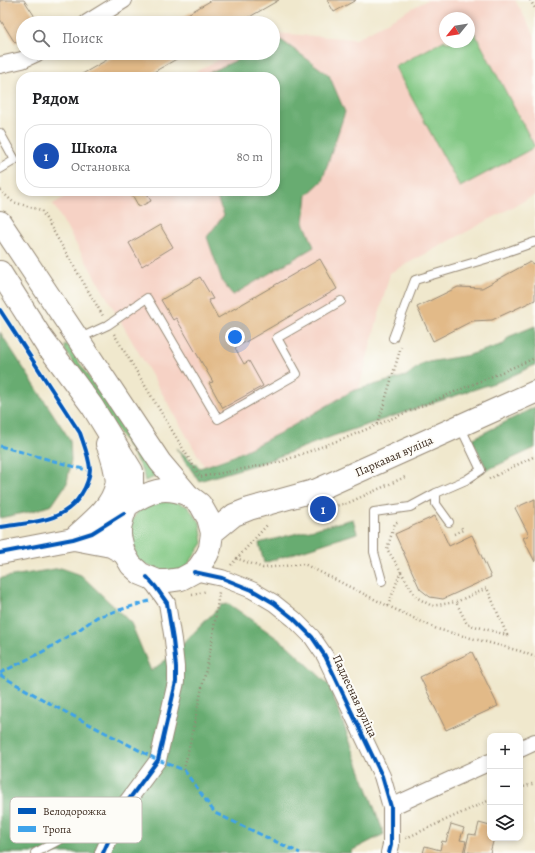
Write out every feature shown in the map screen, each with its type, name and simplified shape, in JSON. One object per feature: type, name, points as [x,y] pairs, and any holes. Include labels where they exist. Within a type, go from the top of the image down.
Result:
[{"type":"main road","points":[[0,222],[160,462],[208,518],[212,533],[210,548],[201,567],[181,579],[174,581],[158,581],[141,574],[131,565],[124,554],[120,536],[120,528],[132,494],[132,471],[92,406],[41,337]]},
{"type":"main road","points":[[0,272],[108,447],[116,476],[116,486],[112,498],[100,514],[73,539]]},
{"type":"main road","name":"Паркавая вуліца","points":[[212,533],[234,515],[249,509],[317,490],[535,392]]},
{"type":"main road","points":[[0,554],[73,539],[100,529],[152,491],[165,489],[177,491],[194,500]]},
{"type":"main road","name":"Паркавая вуліца","points":[[194,500],[249,509]]},
{"type":"main road","points":[[73,539],[111,546],[124,554]]},
{"type":"street","points":[[98,16],[124,0]]},
{"type":"street","points":[[0,64],[22,60]]},
{"type":"street","points":[[201,567],[211,565],[221,582]]},
{"type":"street","points":[[131,797],[158,760],[176,682],[174,640],[167,603],[147,577]]},
{"type":"street","points":[[167,603],[174,581]]},
{"type":"street","name":"Падлесная вуліца","points":[[221,582],[252,590],[274,603],[294,619],[312,637],[325,656],[382,776],[391,807],[390,849]]},
{"type":"street","points":[[523,747],[535,742]]},
{"type":"street","points":[[391,807],[487,763]]},
{"type":"street","points":[[103,853],[107,843]]},
{"type":"lane","points":[[0,133],[16,160],[0,169]]},
{"type":"lane","points":[[393,338],[415,280],[489,258],[535,242]]},
{"type":"lane","points":[[78,339],[108,325],[147,298],[218,420],[297,374],[277,338],[341,301]]},
{"type":"lane","points":[[382,581],[374,552],[374,512],[410,507],[436,493],[466,480],[481,470],[460,426]]},
{"type":"lane","points":[[436,493],[436,504],[449,522]]},
{"type":"lane","points":[[35,853],[54,843]]},
{"type":"path","points":[[530,0],[535,8]]},
{"type":"path","points":[[0,190],[13,202],[41,210],[108,325],[200,476],[280,462],[348,437],[535,358]]},
{"type":"path","points":[[378,424],[402,342]]},
{"type":"path","points":[[489,479],[535,456]]},
{"type":"path","points":[[450,535],[463,530],[457,519]]},
{"type":"path","points":[[401,520],[395,523],[387,549],[416,597],[432,606],[456,602],[486,588],[507,635],[467,624],[456,602]]},
{"type":"path","points":[[268,524],[236,558],[263,568],[304,564],[437,629],[520,651],[535,657]]},
{"type":"path","points":[[388,606],[401,571]]},
{"type":"path","points":[[184,770],[212,642],[221,582]]},
{"type":"path","points":[[523,787],[535,783]]},
{"type":"path","points":[[390,849],[487,801]]},
{"type":"shaded area","points":[[427,0],[515,0],[535,36],[535,195],[390,273],[354,407],[204,466],[53,204],[67,196],[280,196],[280,72],[195,72],[218,60],[280,60],[280,34],[356,39]]},
{"type":"green space","points":[[475,34],[535,147],[460,187],[395,67],[439,43],[439,48],[475,48]]},
{"type":"green space","points":[[280,40],[329,75],[345,112],[322,181],[307,195],[304,222],[314,247],[233,295],[223,283],[207,237],[224,215],[216,196],[280,196],[280,72],[211,72],[237,60],[280,60]]},
{"type":"green space","points":[[535,326],[535,365],[503,380],[333,436],[264,462],[199,481],[176,448],[200,468],[234,456],[284,431],[352,391],[406,376],[423,363],[469,355],[504,344],[508,337]]},
{"type":"green space","points":[[0,332],[70,440],[71,460],[67,483],[52,505],[33,511],[0,518]]},
{"type":"green space","points":[[67,344],[135,448],[157,476],[145,481],[143,472],[133,454],[65,350],[65,345]]},
{"type":"green space","points":[[535,407],[535,448],[487,470],[472,439]]},
{"type":"green space","points":[[167,499],[187,506],[200,522],[203,543],[185,569],[165,574],[137,560],[129,529],[138,511],[147,504]]},
{"type":"green space","points":[[353,519],[357,533],[264,563],[259,543]]},
{"type":"green space","points":[[61,568],[81,575],[131,623],[151,671],[171,656],[221,605],[229,604],[288,646],[329,685],[384,834],[351,851],[352,853],[0,853],[0,578]]},
{"type":"building","points":[[0,0],[24,0],[34,16],[16,16],[15,43],[0,19]]},
{"type":"building","points":[[212,0],[279,0],[251,16],[184,16]]},
{"type":"building","points":[[327,0],[356,0],[334,12]]},
{"type":"building","points":[[107,60],[175,60],[154,72],[86,72]]},
{"type":"building","points":[[133,196],[148,196],[151,201],[139,207]]},
{"type":"building","points":[[160,225],[173,247],[142,266],[129,243]]},
{"type":"building","points":[[320,259],[337,289],[235,348],[244,364],[249,361],[263,386],[223,408],[209,383],[213,382],[176,318],[173,320],[161,300],[200,277],[213,299],[208,300],[218,318]]},
{"type":"building","points":[[530,262],[535,265],[535,300],[492,320],[472,321],[433,341],[417,307],[458,287],[482,288]]},
{"type":"building","points":[[535,499],[535,562],[523,538],[529,535],[515,508]]},
{"type":"building","points":[[435,516],[449,546],[472,535],[491,577],[443,599],[430,597],[420,589],[395,534]]},
{"type":"building","points":[[472,652],[498,706],[446,730],[420,677]]},
{"type":"building","points":[[479,823],[487,825],[487,841],[493,841],[490,853],[472,853],[465,851],[469,834],[476,835]]},
{"type":"building","points":[[451,824],[464,828],[460,840],[466,841],[463,853],[423,853],[425,846],[440,850],[442,841],[446,842]]},
{"type":"marked path","points":[[0,446],[90,471]]},
{"type":"marked path","points":[[0,673],[44,651],[97,617],[149,601]]},
{"type":"marked path","points":[[0,675],[56,707],[158,760],[184,770],[215,813],[300,853]]},
{"type":"cycle path","points":[[0,310],[80,433],[90,469],[89,478],[86,485],[75,503],[57,516],[35,522],[0,527]]},
{"type":"cycle path","points":[[0,553],[73,539],[92,533],[124,513]]},
{"type":"cycle path","points":[[194,572],[222,578],[252,590],[274,603],[294,619],[312,637],[325,656],[382,776],[391,807],[391,845],[389,853]]},
{"type":"cycle path","points":[[131,797],[158,760],[176,682],[173,640],[167,603],[147,577]]},
{"type":"cycle path","points":[[103,853],[107,843]]},
{"type":"place","name":"Школа","points":[[323,509]]}]
